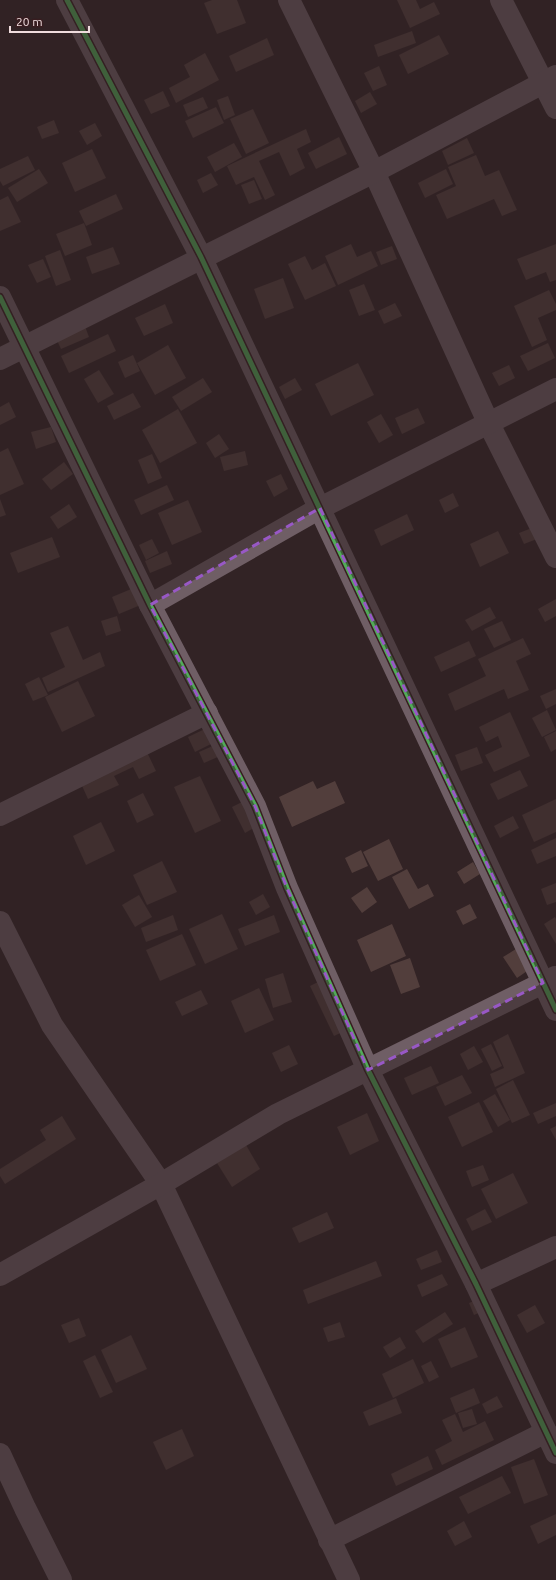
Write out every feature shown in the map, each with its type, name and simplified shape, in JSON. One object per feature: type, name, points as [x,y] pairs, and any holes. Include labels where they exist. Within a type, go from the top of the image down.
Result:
[{"type":"street","points":[[68,0],[201,257],[320,508],[549,980],[556,1010]]},
{"type":"street","points":[[289,0],[374,172],[488,422],[556,557]]},
{"type":"street","points":[[501,0],[550,80],[556,108]]},
{"type":"street","points":[[0,359],[201,257],[374,172],[550,80]]},
{"type":"street","points":[[0,297],[150,605],[255,806],[287,888],[368,1070],[476,1284],[556,1453]]},
{"type":"street","points":[[150,605],[320,508],[556,389]]},
{"type":"street","points":[[0,815],[207,713]]},
{"type":"street","points":[[0,922],[52,1025],[161,1184],[349,1580]]},
{"type":"street","points":[[0,1276],[161,1184],[278,1114],[549,980]]},
{"type":"street","points":[[476,1284],[556,1247]]},
{"type":"street","points":[[329,1540],[546,1432]]},
{"type":"street","points":[[0,1454],[61,1580]]},
{"type":"highlighted area","points":[[320,508],[543,983],[368,1070],[287,888],[255,806],[150,605]]},
{"type":"building","points":[[212,0],[237,0],[246,23],[217,34],[204,3]]},
{"type":"building","points":[[397,0],[416,0],[420,9],[434,2],[440,14],[410,28]]},
{"type":"building","points":[[412,31],[416,43],[378,57],[374,45]]},
{"type":"building","points":[[439,35],[449,54],[408,74],[399,55]]},
{"type":"building","points":[[267,38],[274,55],[236,72],[229,56]]},
{"type":"building","points":[[205,53],[219,80],[176,103],[169,88],[190,77],[184,65]]},
{"type":"building","points":[[379,66],[387,85],[373,91],[364,73]]},
{"type":"building","points":[[163,91],[170,106],[151,114],[144,100]]},
{"type":"building","points":[[370,92],[377,104],[361,113],[355,101]]},
{"type":"building","points":[[228,96],[235,115],[224,120],[217,100]]},
{"type":"building","points":[[203,97],[208,108],[188,117],[183,105]]},
{"type":"building","points":[[216,107],[224,123],[193,138],[185,121]]},
{"type":"building","points":[[253,109],[269,143],[246,154],[230,119]]},
{"type":"building","points":[[54,120],[59,133],[42,139],[37,127]]},
{"type":"building","points":[[95,123],[102,136],[87,145],[79,131]]},
{"type":"building","points":[[306,129],[311,142],[297,149],[305,168],[290,176],[279,152],[259,161],[275,195],[265,200],[254,177],[236,185],[227,166]]},
{"type":"building","points":[[339,137],[347,154],[316,169],[308,153]]},
{"type":"building","points":[[467,138],[474,153],[448,165],[442,151]]},
{"type":"building","points":[[234,143],[242,157],[215,172],[207,157]]},
{"type":"building","points":[[92,149],[106,178],[75,192],[62,163]]},
{"type":"building","points":[[476,155],[485,176],[499,170],[517,210],[502,216],[494,199],[447,219],[436,195],[456,186],[448,167]]},
{"type":"building","points":[[28,156],[35,170],[3,186],[0,181],[0,169]]},
{"type":"building","points":[[39,169],[48,183],[17,202],[8,188]]},
{"type":"building","points":[[446,169],[453,184],[425,198],[418,183]]},
{"type":"building","points":[[211,173],[218,185],[203,193],[197,180]]},
{"type":"building","points":[[254,180],[262,199],[249,204],[241,185]]},
{"type":"building","points":[[116,194],[123,209],[86,226],[79,211]]},
{"type":"building","points":[[8,196],[21,222],[0,231],[0,200]]},
{"type":"building","points":[[84,223],[92,245],[65,256],[56,234]]},
{"type":"building","points":[[351,244],[357,257],[371,251],[378,266],[338,285],[325,256]]},
{"type":"building","points":[[556,244],[556,280],[550,282],[546,272],[526,280],[517,259]]},
{"type":"building","points":[[392,246],[397,259],[381,265],[376,252]]},
{"type":"building","points":[[113,247],[120,264],[92,274],[86,257]]},
{"type":"building","points":[[60,250],[71,280],[56,286],[45,256]]},
{"type":"building","points":[[305,256],[312,270],[325,263],[336,286],[305,300],[288,264]]},
{"type":"building","points":[[43,259],[51,277],[37,283],[28,265]]},
{"type":"building","points":[[283,278],[294,308],[265,319],[254,289]]},
{"type":"building","points":[[364,284],[375,310],[359,316],[349,290]]},
{"type":"building","points":[[549,290],[556,304],[556,310],[538,318],[547,340],[532,347],[514,306]]},
{"type":"building","points":[[395,303],[402,316],[384,324],[378,311]]},
{"type":"building","points":[[165,304],[173,323],[144,336],[135,318]]},
{"type":"building","points":[[83,321],[89,337],[61,349],[54,334]]},
{"type":"building","points":[[108,334],[116,351],[69,373],[61,356]]},
{"type":"building","points":[[548,343],[555,358],[528,371],[520,356]]},
{"type":"building","points":[[168,345],[186,378],[155,395],[137,363]]},
{"type":"building","points":[[133,355],[140,371],[125,378],[118,362]]},
{"type":"building","points":[[358,363],[374,395],[331,416],[315,384]]},
{"type":"building","points":[[509,365],[515,378],[499,386],[492,373]]},
{"type":"building","points":[[99,370],[114,394],[98,403],[84,379]]},
{"type":"building","points":[[203,378],[212,392],[181,411],[172,397]]},
{"type":"building","points":[[295,378],[302,390],[285,399],[279,387]]},
{"type":"building","points":[[133,393],[141,407],[114,420],[107,406]]},
{"type":"building","points":[[9,402],[16,417],[0,425],[0,407]]},
{"type":"building","points":[[418,408],[425,423],[402,434],[395,418]]},
{"type":"building","points":[[178,409],[197,443],[160,463],[142,430]]},
{"type":"building","points":[[381,414],[393,435],[379,443],[367,422]]},
{"type":"building","points":[[51,427],[56,442],[36,449],[31,432]]},
{"type":"building","points":[[219,434],[229,449],[215,458],[206,443]]},
{"type":"building","points":[[8,448],[24,484],[0,495],[0,452]]},
{"type":"building","points":[[245,451],[248,465],[224,471],[220,457]]},
{"type":"building","points":[[152,454],[162,478],[148,484],[138,460]]},
{"type":"building","points":[[64,462],[73,474],[51,490],[42,479]]},
{"type":"building","points":[[281,474],[288,489],[274,497],[266,481]]},
{"type":"building","points":[[167,485],[174,500],[141,515],[134,500]]},
{"type":"building","points":[[453,493],[459,506],[445,513],[439,500]]},
{"type":"building","points":[[0,499],[6,515],[0,517]]},
{"type":"building","points":[[188,500],[202,532],[172,545],[158,513]]},
{"type":"building","points":[[69,504],[77,517],[58,529],[50,517]]},
{"type":"building","points":[[407,514],[414,530],[381,546],[374,530]]},
{"type":"building","points":[[537,526],[542,537],[524,544],[519,533]]},
{"type":"building","points":[[498,531],[509,553],[480,567],[470,544]]},
{"type":"building","points":[[52,537],[60,557],[18,573],[10,553]]},
{"type":"building","points":[[152,539],[159,553],[146,560],[139,545]]},
{"type":"building","points":[[167,551],[172,564],[150,573],[145,561]]},
{"type":"building","points":[[136,587],[143,604],[119,614],[112,597]]},
{"type":"building","points":[[556,599],[556,616],[545,622],[538,609]]},
{"type":"building","points":[[490,607],[496,618],[472,631],[465,620]]},
{"type":"building","points":[[117,616],[121,631],[106,636],[101,621]]},
{"type":"building","points":[[502,621],[511,640],[494,648],[484,629]]},
{"type":"building","points":[[68,626],[83,660],[100,652],[105,666],[48,692],[42,678],[65,667],[50,633]]},
{"type":"building","points":[[523,638],[531,654],[516,661],[529,690],[508,699],[504,689],[455,711],[448,694],[486,676],[478,659]]},
{"type":"building","points":[[469,641],[476,656],[441,672],[434,657]]},
{"type":"building","points":[[39,677],[48,695],[33,701],[25,684]]},
{"type":"building","points":[[78,681],[95,716],[62,732],[45,697]]},
{"type":"building","points":[[556,689],[556,704],[546,709],[540,696]]},
{"type":"building","points":[[547,710],[556,730],[542,737],[532,718]]},
{"type":"building","points":[[510,712],[530,756],[494,772],[485,755],[502,747],[498,736],[486,742],[479,727]]},
{"type":"building","points":[[209,727],[215,742],[195,752],[188,737]]},
{"type":"building","points":[[556,731],[556,749],[551,752],[544,737]]},
{"type":"building","points":[[215,745],[220,756],[204,763],[199,752]]},
{"type":"building","points":[[477,747],[483,763],[461,771],[455,755]]},
{"type":"building","points":[[145,748],[156,771],[139,779],[133,767],[114,776],[119,785],[88,799],[74,768]]},
{"type":"building","points":[[520,770],[528,786],[498,800],[490,784]]},
{"type":"building","points":[[200,776],[221,821],[195,833],[174,787]]},
{"type":"building","points":[[313,781],[317,789],[335,781],[345,803],[292,827],[279,797]]},
{"type":"building","points":[[143,793],[154,815],[137,823],[127,801]]},
{"type":"building","points":[[248,799],[261,824],[245,833],[232,807]]},
{"type":"building","points":[[556,799],[556,832],[534,842],[522,815]]},
{"type":"building","points":[[513,816],[519,828],[500,838],[494,826]]},
{"type":"building","points":[[101,822],[115,851],[86,865],[73,836]]},
{"type":"building","points":[[556,838],[556,856],[537,864],[531,850]]},
{"type":"building","points":[[389,839],[403,869],[378,881],[363,852]]},
{"type":"building","points":[[361,850],[368,866],[352,873],[345,858]]},
{"type":"building","points":[[162,861],[177,892],[147,905],[133,875]]},
{"type":"building","points":[[473,862],[480,874],[464,884],[457,872]]},
{"type":"building","points":[[407,869],[418,889],[428,884],[434,896],[409,909],[392,877]]},
{"type":"building","points":[[556,883],[556,902],[547,905],[541,889]]},
{"type":"building","points":[[367,887],[377,902],[362,913],[351,898]]},
{"type":"building","points":[[263,894],[270,907],[256,915],[249,902]]},
{"type":"building","points":[[139,895],[152,917],[135,927],[122,905]]},
{"type":"building","points":[[470,904],[477,918],[463,925],[456,911]]},
{"type":"building","points":[[222,914],[238,949],[205,964],[189,929]]},
{"type":"building","points":[[173,915],[178,930],[146,942],[141,928]]},
{"type":"building","points":[[274,915],[280,932],[245,946],[238,929]]},
{"type":"building","points":[[555,917],[556,919],[556,944],[544,924]]},
{"type":"building","points":[[392,924],[406,956],[371,972],[357,940]]},
{"type":"building","points":[[182,934],[196,965],[160,981],[146,950]]},
{"type":"building","points":[[519,947],[533,967],[517,978],[503,957]]},
{"type":"building","points":[[410,958],[420,987],[401,994],[390,965]]},
{"type":"building","points":[[283,973],[292,1002],[273,1008],[265,979]]},
{"type":"building","points":[[324,979],[349,1029],[334,1036],[310,986]]},
{"type":"building","points":[[259,988],[274,1020],[245,1033],[231,1001]]},
{"type":"building","points":[[201,990],[208,1004],[182,1016],[175,1002]]},
{"type":"building","points":[[508,1034],[525,1073],[495,1087],[490,1074],[504,1068],[493,1042]]},
{"type":"building","points":[[491,1044],[502,1066],[492,1071],[481,1049]]},
{"type":"building","points":[[289,1045],[298,1064],[281,1072],[272,1053]]},
{"type":"building","points":[[474,1046],[483,1062],[468,1070],[460,1054]]},
{"type":"building","points":[[431,1066],[439,1083],[412,1095],[404,1078]]},
{"type":"building","points":[[462,1075],[472,1093],[445,1106],[436,1087]]},
{"type":"building","points":[[513,1080],[530,1115],[512,1123],[496,1089]]},
{"type":"building","points":[[495,1094],[510,1120],[498,1127],[483,1101]]},
{"type":"building","points":[[479,1102],[493,1132],[462,1147],[448,1117]]},
{"type":"building","points":[[556,1103],[556,1116],[538,1124],[533,1113]]},
{"type":"building","points":[[367,1113],[379,1141],[350,1155],[337,1127]]},
{"type":"building","points":[[62,1116],[76,1139],[5,1184],[0,1176],[0,1169],[46,1140],[40,1130]]},
{"type":"building","points":[[556,1126],[556,1140],[550,1129]]},
{"type":"building","points":[[246,1145],[260,1169],[232,1187],[217,1163]]},
{"type":"building","points":[[483,1165],[489,1180],[472,1187],[466,1171]]},
{"type":"building","points":[[513,1173],[528,1203],[496,1219],[481,1189]]},
{"type":"building","points":[[485,1209],[492,1222],[472,1231],[466,1219]]},
{"type":"building","points":[[327,1212],[334,1228],[299,1243],[292,1228]]},
{"type":"building","points":[[437,1250],[442,1262],[421,1270],[416,1259]]},
{"type":"building","points":[[376,1261],[382,1276],[308,1304],[303,1290]]},
{"type":"building","points":[[442,1274],[448,1285],[422,1297],[417,1285]]},
{"type":"building","points":[[486,1296],[490,1308],[474,1315],[469,1303]]},
{"type":"building","points":[[535,1305],[545,1323],[527,1333],[517,1315]]},
{"type":"building","points":[[445,1312],[453,1324],[423,1343],[415,1331]]},
{"type":"building","points":[[79,1318],[86,1336],[69,1343],[61,1325]]},
{"type":"building","points":[[340,1322],[345,1337],[328,1342],[323,1328]]},
{"type":"building","points":[[465,1327],[478,1357],[451,1368],[438,1339]]},
{"type":"building","points":[[131,1335],[147,1369],[116,1383],[101,1350]]},
{"type":"building","points":[[400,1337],[406,1348],[390,1358],[383,1347]]},
{"type":"building","points":[[95,1355],[113,1392],[100,1398],[83,1361]]},
{"type":"building","points":[[413,1359],[424,1383],[393,1398],[382,1374]]},
{"type":"building","points":[[431,1361],[439,1377],[429,1382],[421,1366]]},
{"type":"building","points":[[474,1388],[480,1403],[456,1413],[450,1398]]},
{"type":"building","points":[[497,1396],[503,1407],[487,1414],[482,1404]]},
{"type":"building","points":[[396,1398],[402,1413],[369,1426],[363,1412]]},
{"type":"building","points":[[472,1409],[477,1424],[463,1428],[458,1413]]},
{"type":"building","points":[[455,1414],[463,1432],[485,1421],[494,1440],[442,1465],[435,1450],[452,1441],[442,1420]]},
{"type":"building","points":[[182,1429],[194,1456],[166,1470],[153,1442]]},
{"type":"building","points":[[428,1456],[433,1469],[396,1486],[391,1474]]},
{"type":"building","points":[[534,1459],[548,1495],[524,1504],[511,1467]]},
{"type":"building","points":[[502,1476],[511,1493],[468,1514],[459,1497]]},
{"type":"building","points":[[556,1514],[556,1535],[538,1544],[530,1526]]},
{"type":"building","points":[[464,1521],[472,1537],[455,1546],[447,1531]]},
{"type":"cycle path","points":[[67,0],[201,257],[556,1010]]},
{"type":"cycle path","points":[[0,297],[150,605],[255,806],[287,888],[368,1070],[476,1284],[556,1453]]}]
